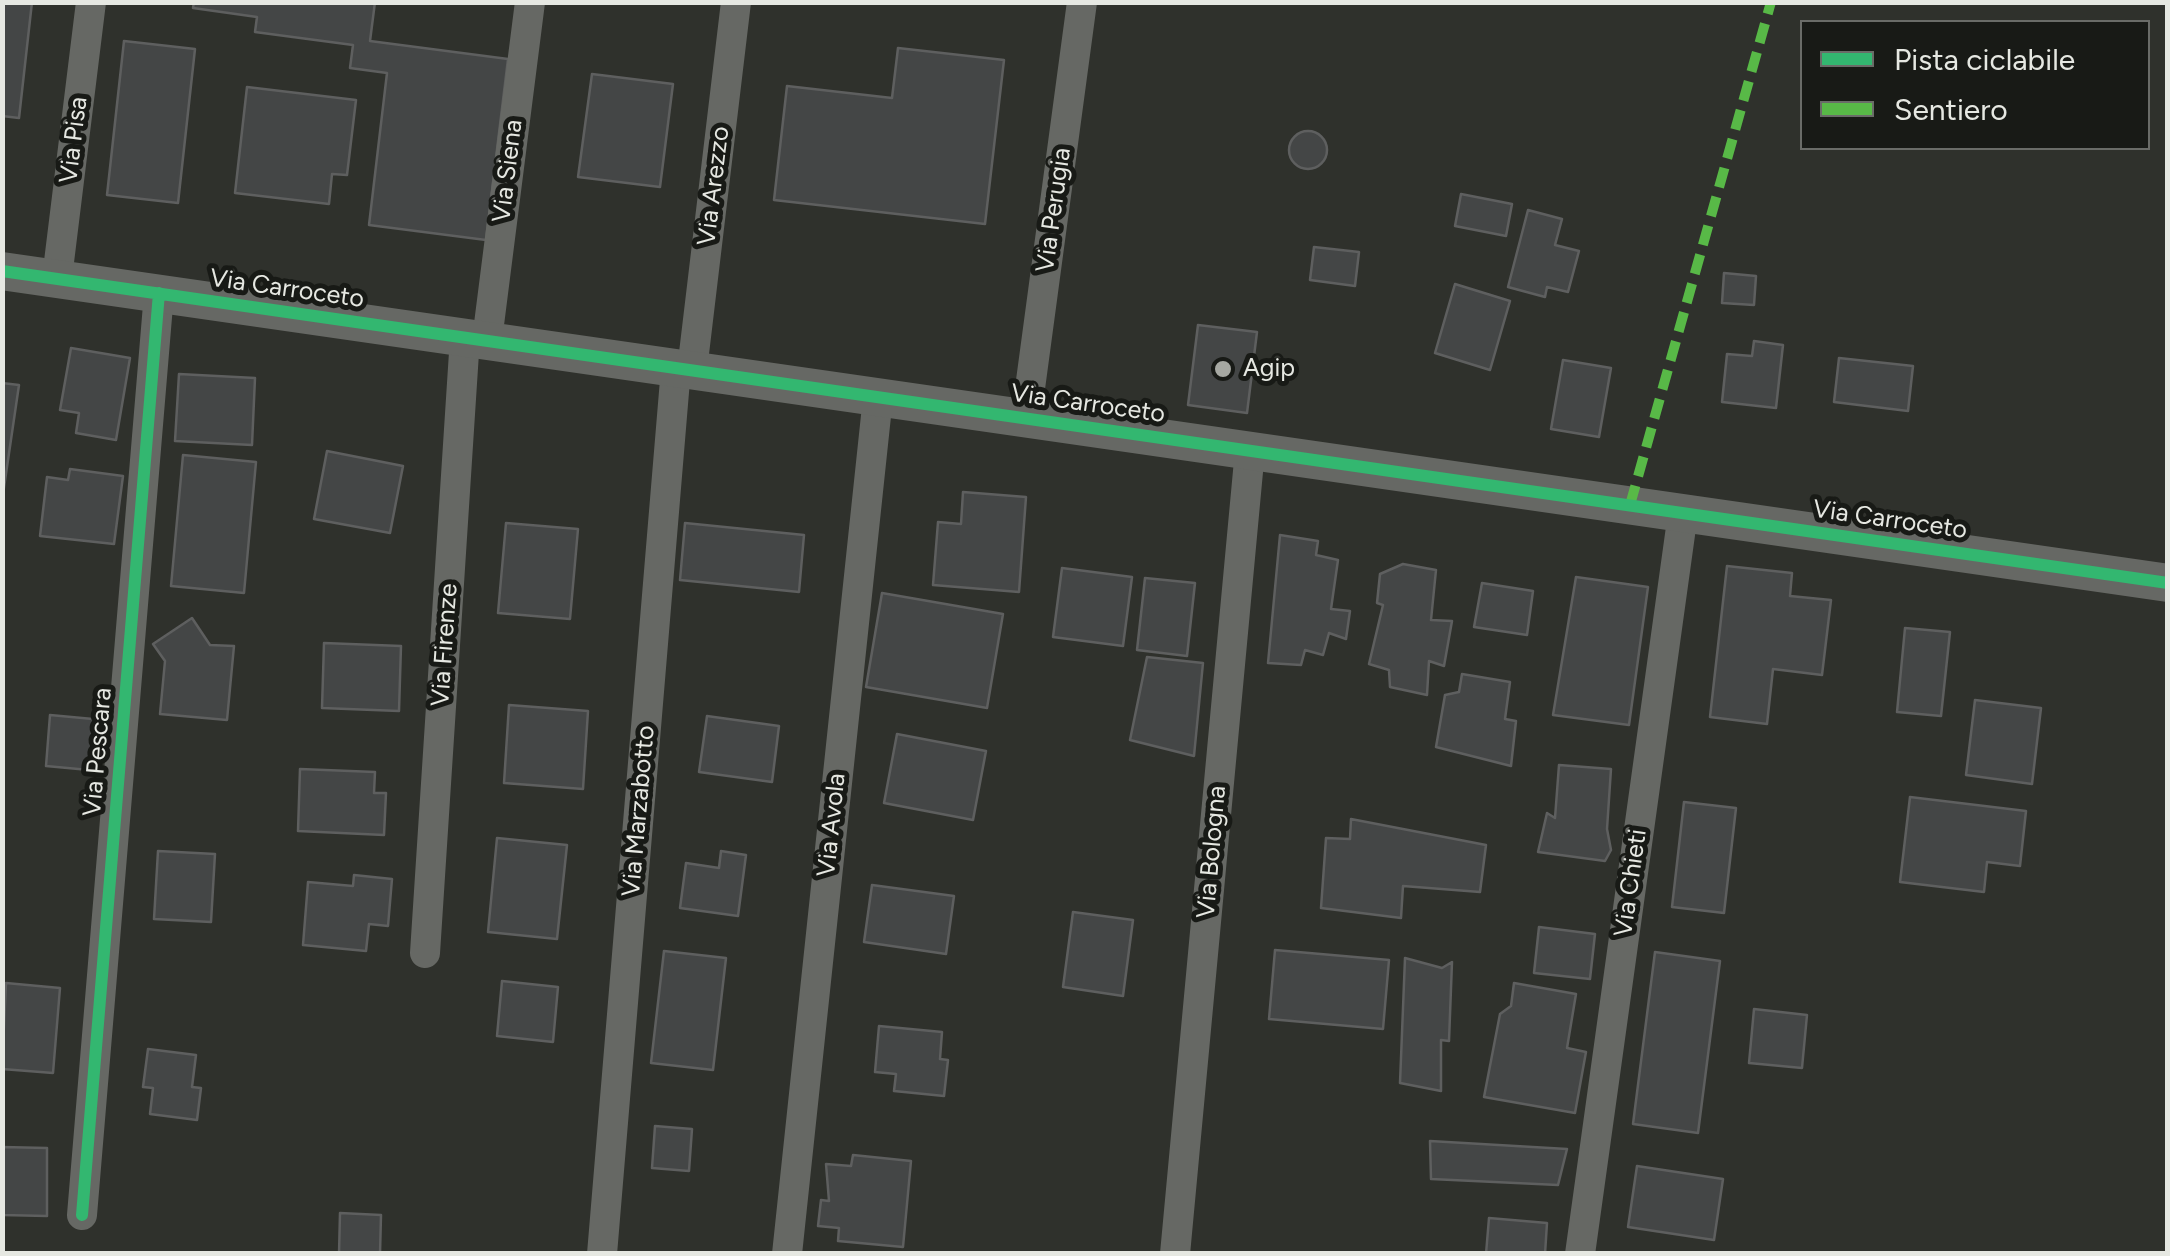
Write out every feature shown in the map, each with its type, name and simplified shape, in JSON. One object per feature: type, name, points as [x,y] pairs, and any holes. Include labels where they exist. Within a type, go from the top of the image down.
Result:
[{"type":"street","name":"Via Pisa","points":[[57,278],[91,2]]},
{"type":"street","name":"Via Siena","points":[[476,339],[530,2]]},
{"type":"street","name":"Via Arezzo","points":[[684,369],[736,2]]},
{"type":"street","name":"Via Perugia","points":[[1026,418],[1082,2]]},
{"type":"street","name":"Via Carroceto","points":[[2,270],[2168,583]]},
{"type":"street","name":"Via Pescara","points":[[82,1214],[159,293]]},
{"type":"street","name":"Via Firenze","points":[[426,954],[476,339]]},
{"type":"street","name":"Via Marzabotto","points":[[602,1254],[684,369]]},
{"type":"street","name":"Via Avola","points":[[787,1254],[878,397]]},
{"type":"street","name":"Via Bologna","points":[[1175,1254],[1250,450]]},
{"type":"street","name":"Via Chieti","points":[[1580,1254],[1683,513]]},
{"type":"building","points":[[2,2],[32,2],[19,118],[2,116]]},
{"type":"building","points":[[194,2],[375,2],[370,41],[508,59],[486,240],[369,225],[387,73],[350,68],[353,45],[255,32],[257,17],[193,8]]},
{"type":"building","points":[[124,41],[195,49],[178,203],[107,195]]},
{"type":"building","points":[[898,48],[1004,60],[985,224],[774,200],[787,86],[892,98]]},
{"type":"building","points":[[592,74],[673,84],[660,187],[578,177]]},
{"type":"building","points":[[247,87],[356,100],[347,175],[332,174],[329,204],[235,193]]},
{"type":"building","points":[[1308,131],[1322,136],[1327,150],[1322,164],[1308,169],[1294,164],[1289,150],[1294,136]]},
{"type":"building","points":[[1461,194],[1512,204],[1506,236],[1455,226]]},
{"type":"building","points":[[1528,210],[1562,219],[1555,245],[1579,251],[1568,292],[1547,287],[1545,297],[1508,287]]},
{"type":"building","points":[[1314,247],[1359,252],[1355,286],[1310,280]]},
{"type":"building","points":[[1724,273],[1756,276],[1754,305],[1722,303]]},
{"type":"building","points":[[1455,284],[1510,301],[1490,370],[1435,353]]},
{"type":"building","name":"Agip","points":[[1198,325],[1257,332],[1247,413],[1188,405]]},
{"type":"building","points":[[1754,341],[1783,345],[1776,408],[1722,402],[1727,354],[1752,356]]},
{"type":"building","points":[[71,348],[130,358],[116,440],[76,433],[79,413],[60,410]]},
{"type":"building","points":[[1839,358],[1913,366],[1908,411],[1834,402]]},
{"type":"building","points":[[1563,360],[1611,368],[1599,437],[1551,429]]},
{"type":"building","points":[[179,374],[255,378],[252,445],[175,441]]},
{"type":"building","points":[[2,383],[19,385],[2,501]]},
{"type":"building","points":[[327,451],[403,466],[390,533],[314,519]]},
{"type":"building","points":[[183,455],[256,462],[244,593],[171,586]]},
{"type":"building","points":[[70,469],[123,476],[114,544],[40,536],[47,477],[68,480]]},
{"type":"building","points":[[963,492],[1026,497],[1019,592],[933,585],[938,522],[961,524]]},
{"type":"building","points":[[506,523],[578,529],[570,619],[498,613]]},
{"type":"building","points":[[685,523],[804,535],[799,592],[680,580]]},
{"type":"building","points":[[1280,535],[1318,541],[1316,555],[1338,560],[1331,609],[1350,611],[1346,639],[1329,633],[1323,655],[1305,650],[1301,665],[1268,663]]},
{"type":"building","points":[[1403,564],[1436,570],[1431,620],[1452,621],[1444,666],[1429,661],[1427,695],[1390,687],[1389,670],[1369,664],[1383,605],[1377,603],[1380,574]]},
{"type":"building","points":[[1727,566],[1792,573],[1790,596],[1831,600],[1822,675],[1773,669],[1767,724],[1710,717]]},
{"type":"building","points":[[1062,568],[1132,577],[1123,646],[1053,637]]},
{"type":"building","points":[[1576,577],[1648,587],[1629,725],[1553,715]]},
{"type":"building","points":[[1145,578],[1195,583],[1187,656],[1137,650]]},
{"type":"building","points":[[1482,583],[1533,591],[1527,635],[1474,627]]},
{"type":"building","points":[[882,593],[1003,614],[987,708],[866,687]]},
{"type":"building","points":[[192,618],[210,645],[234,646],[227,720],[160,714],[165,661],[153,644]]},
{"type":"building","points":[[1905,628],[1950,632],[1941,716],[1897,712]]},
{"type":"building","points":[[324,643],[401,646],[399,711],[322,708]]},
{"type":"building","points":[[1147,657],[1203,663],[1194,756],[1130,740]]},
{"type":"building","points":[[1462,674],[1510,682],[1505,719],[1516,721],[1511,766],[1436,747],[1445,695],[1459,692]]},
{"type":"building","points":[[1975,700],[2041,708],[2032,784],[1966,775]]},
{"type":"building","points":[[509,705],[588,711],[583,789],[504,783]]},
{"type":"building","points":[[50,715],[93,719],[89,770],[46,766]]},
{"type":"building","points":[[707,716],[779,726],[772,782],[699,772]]},
{"type":"building","points":[[897,734],[986,751],[973,820],[884,803]]},
{"type":"building","points":[[1559,765],[1611,769],[1607,829],[1611,850],[1605,861],[1538,852],[1547,813],[1555,818]]},
{"type":"building","points":[[300,769],[375,772],[374,793],[386,793],[384,835],[298,831]]},
{"type":"building","points":[[1910,797],[2026,811],[2020,866],[1987,862],[1984,892],[1900,882]]},
{"type":"building","points":[[1684,802],[1736,808],[1724,913],[1672,907]]},
{"type":"building","points":[[1351,819],[1486,845],[1480,892],[1403,886],[1401,918],[1321,908],[1326,838],[1350,839]]},
{"type":"building","points":[[497,838],[567,845],[557,939],[488,932]]},
{"type":"building","points":[[158,851],[215,854],[211,922],[154,919]]},
{"type":"building","points":[[721,851],[746,855],[738,916],[680,908],[686,863],[719,868]]},
{"type":"building","points":[[354,875],[392,879],[388,926],[369,924],[366,951],[303,945],[308,882],[353,886]]},
{"type":"building","points":[[872,885],[954,896],[946,954],[864,942]]},
{"type":"building","points":[[1073,912],[1133,920],[1123,996],[1063,987]]},
{"type":"building","points":[[1539,927],[1595,934],[1590,979],[1534,973]]},
{"type":"building","points":[[1275,950],[1389,960],[1383,1029],[1269,1019]]},
{"type":"building","points":[[664,951],[726,958],[713,1070],[651,1063]]},
{"type":"building","points":[[1655,952],[1720,961],[1698,1133],[1633,1124]]},
{"type":"building","points":[[1405,958],[1442,968],[1452,962],[1449,1041],[1441,1040],[1441,1091],[1400,1083]]},
{"type":"building","points":[[502,981],[558,987],[553,1042],[497,1036]]},
{"type":"building","points":[[6,983],[60,988],[53,1073],[2,1069]]},
{"type":"building","points":[[1514,983],[1576,994],[1567,1048],[1586,1052],[1575,1113],[1484,1097],[1500,1014],[1511,1006]]},
{"type":"building","points":[[1754,1009],[1807,1015],[1802,1068],[1749,1063]]},
{"type":"building","points":[[879,1026],[942,1032],[940,1059],[948,1060],[944,1096],[894,1091],[896,1074],[875,1072]]},
{"type":"building","points":[[148,1049],[196,1055],[192,1087],[201,1088],[197,1120],[150,1114],[153,1088],[143,1087]]},
{"type":"building","points":[[655,1126],[692,1129],[689,1171],[652,1168]]},
{"type":"building","points":[[1430,1141],[1567,1149],[1558,1185],[1431,1179]]},
{"type":"building","points":[[2,1147],[47,1148],[47,1216],[2,1215]]},
{"type":"building","points":[[853,1155],[911,1161],[903,1247],[838,1241],[839,1228],[818,1226],[821,1200],[829,1201],[826,1164],[851,1166]]},
{"type":"building","points":[[1637,1166],[1723,1179],[1714,1240],[1628,1227]]},
{"type":"building","points":[[340,1213],[381,1215],[380,1254],[339,1254]]},
{"type":"building","points":[[1489,1218],[1547,1223],[1545,1254],[1486,1254]]},
{"type":"marked path","points":[[1630,505],[1771,2]]},
{"type":"cycle path","points":[[2,271],[2168,583]]},
{"type":"cycle path","points":[[82,1215],[159,293]]},
{"type":"place","name":"Agip","points":[[1223,369]]}]
